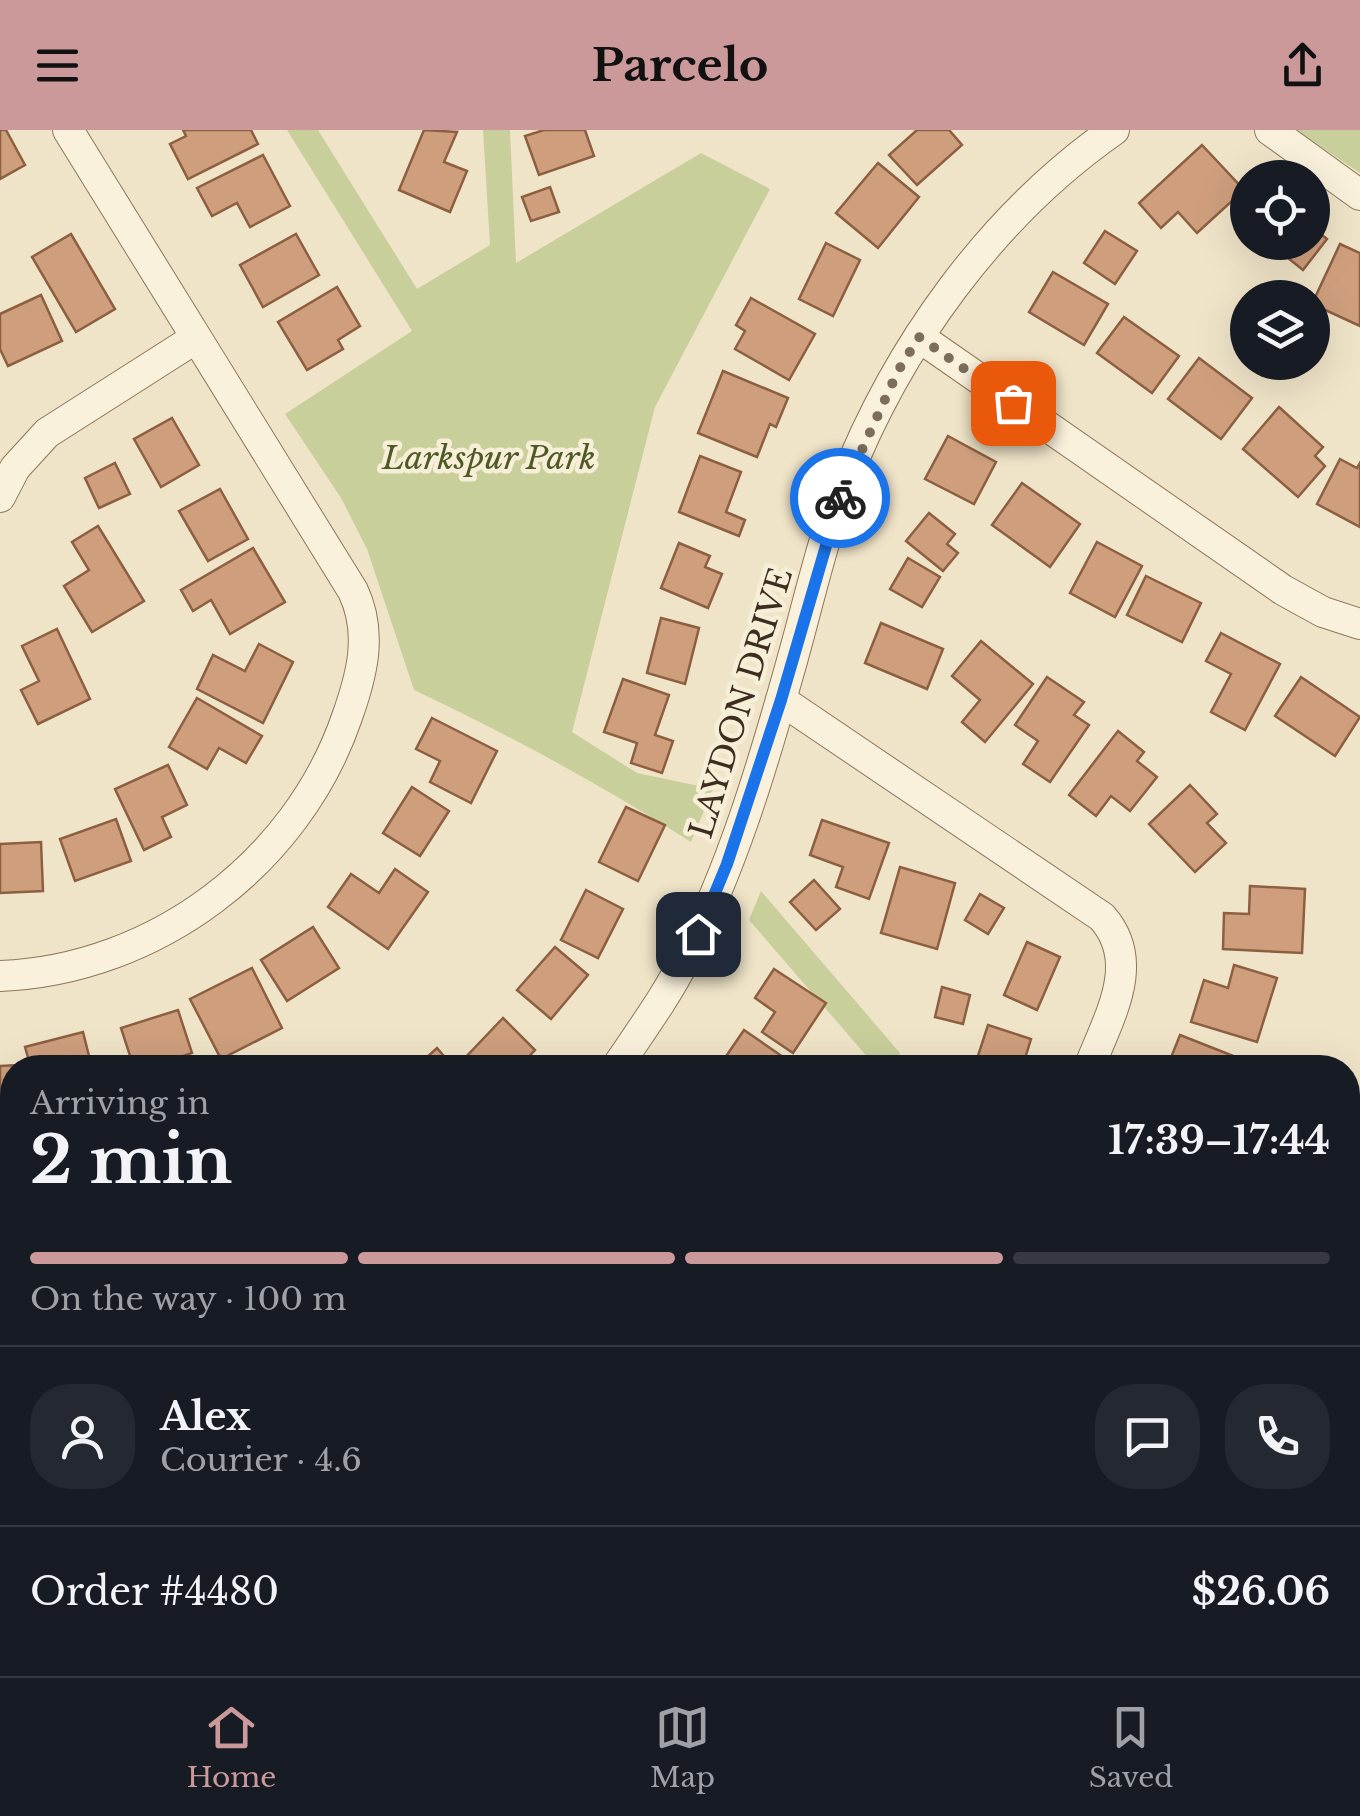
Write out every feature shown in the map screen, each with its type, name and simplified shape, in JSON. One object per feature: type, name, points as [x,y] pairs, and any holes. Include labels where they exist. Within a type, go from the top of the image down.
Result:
[{"type":"street","points":[[0,976],[52,971],[109,956],[191,913],[236,880],[272,846],[310,797],[342,733],[364,649],[359,602],[68,130]]},
{"type":"street","name":"LAYDON DRIVE","points":[[624,1055],[684,961],[710,906],[781,700],[843,487],[898,371],[960,279],[1009,222],[1114,130]]},
{"type":"street","points":[[1270,130],[1360,195]]},
{"type":"street","points":[[919,337],[1263,577],[1323,612],[1360,642]]},
{"type":"street","points":[[0,498],[15,468],[48,433],[196,338]]},
{"type":"street","points":[[1323,612],[1360,624]]},
{"type":"street","points":[[781,700],[1110,926],[1123,958],[1122,981],[1095,1055]]},
{"type":"green space","name":"Larkspur Park","points":[[287,130],[318,130],[417,289],[490,245],[483,130],[510,130],[516,263],[701,153],[770,189],[655,407],[572,732],[637,773],[713,789],[691,842],[555,762],[414,690],[367,549],[341,498],[285,414],[412,331]]},
{"type":"green space","points":[[1296,130],[1360,130],[1360,173]]},
{"type":"green space","points":[[761,891],[899,1055],[866,1055],[749,920]]},
{"type":"building","points":[[0,130],[6,130],[25,165],[0,179]]},
{"type":"building","points":[[183,130],[251,130],[258,144],[188,179],[170,144],[186,136]]},
{"type":"building","points":[[424,130],[457,132],[444,162],[467,171],[450,212],[399,190]]},
{"type":"building","points":[[544,130],[585,130],[594,156],[539,175],[525,136]]},
{"type":"building","points":[[917,130],[949,130],[962,145],[917,185],[889,155]]},
{"type":"building","points":[[1202,145],[1230,175],[1230,203],[1197,233],[1178,212],[1161,228],[1139,203]]},
{"type":"building","points":[[263,155],[290,206],[250,227],[237,203],[212,216],[197,188]]},
{"type":"building","points":[[878,163],[919,197],[878,248],[836,213]]},
{"type":"building","points":[[550,187],[559,212],[531,221],[522,197]]},
{"type":"building","points":[[1105,231],[1137,251],[1115,284],[1084,263]]},
{"type":"building","points":[[71,234],[115,309],[76,332],[32,257]]},
{"type":"building","points":[[296,234],[319,275],[263,307],[240,265]]},
{"type":"building","points":[[826,243],[860,260],[833,316],[799,299]]},
{"type":"building","points":[[1340,244],[1360,253],[1360,326],[1330,312],[1330,280],[1323,280]]},
{"type":"building","points":[[1290,260],[1311,260],[1303,270]]},
{"type":"building","points":[[1053,272],[1108,304],[1084,345],[1029,312]]},
{"type":"building","points":[[337,287],[360,326],[338,340],[343,349],[307,370],[278,322]]},
{"type":"building","points":[[41,295],[62,341],[8,366],[0,349],[0,314]]},
{"type":"building","points":[[751,298],[815,334],[789,380],[735,349],[745,331],[736,325]]},
{"type":"building","points":[[1124,317],[1179,356],[1152,393],[1097,353]]},
{"type":"building","points":[[1199,358],[1252,398],[1221,439],[1168,399]]},
{"type":"building","points":[[723,371],[788,398],[776,427],[770,424],[757,457],[698,433]]},
{"type":"building","points":[[1279,407],[1323,447],[1315,456],[1325,466],[1298,497],[1243,449]]},
{"type":"building","points":[[172,418],[199,465],[161,487],[134,439]]},
{"type":"building","points":[[948,436],[996,462],[974,504],[925,479]]},
{"type":"building","points":[[700,456],[741,472],[726,512],[745,520],[739,536],[679,512]]},
{"type":"building","points":[[1340,459],[1357,468],[1360,463],[1360,527],[1317,504]]},
{"type":"building","points":[[115,463],[130,494],[99,508],[85,478]]},
{"type":"building","points":[[1022,483],[1080,524],[1050,567],[992,525]]},
{"type":"building","points":[[220,489],[248,539],[208,561],[179,511]]},
{"type":"building","points":[[929,513],[955,534],[947,544],[958,553],[943,571],[906,541]]},
{"type":"building","points":[[98,526],[144,601],[92,632],[64,586],[89,570],[72,542]]},
{"type":"building","points":[[1097,542],[1142,566],[1115,617],[1070,593]]},
{"type":"building","points":[[679,543],[710,556],[705,567],[722,574],[708,608],[661,588]]},
{"type":"building","points":[[253,548],[285,602],[230,634],[211,600],[193,611],[181,590]]},
{"type":"building","points":[[908,558],[940,577],[922,607],[890,589]]},
{"type":"building","points":[[1146,576],[1201,603],[1182,642],[1127,615]]},
{"type":"building","points":[[661,618],[699,628],[685,684],[647,673]]},
{"type":"building","points":[[881,623],[943,649],[927,689],[865,663]]},
{"type":"building","points":[[57,629],[90,699],[38,724],[21,690],[39,681],[22,646]]},
{"type":"building","points":[[1221,633],[1280,664],[1245,730],[1211,712],[1231,674],[1206,661]]},
{"type":"building","points":[[981,641],[1033,684],[985,742],[962,722],[980,700],[952,676]]},
{"type":"building","points":[[259,644],[293,662],[263,723],[197,689],[213,655],[245,671]]},
{"type":"building","points":[[1047,677],[1084,702],[1074,715],[1089,725],[1050,782],[1023,764],[1038,741],[1015,725]]},
{"type":"building","points":[[1301,677],[1360,717],[1335,756],[1275,716]]},
{"type":"building","points":[[623,679],[669,695],[655,735],[673,741],[662,773],[631,763],[637,743],[604,732]]},
{"type":"building","points":[[197,698],[262,736],[246,763],[219,748],[207,769],[169,747]]},
{"type":"building","points":[[432,718],[497,751],[471,803],[430,782],[440,761],[416,749]]},
{"type":"building","points":[[1118,731],[1144,752],[1137,761],[1157,777],[1130,811],[1111,796],[1096,816],[1069,795]]},
{"type":"building","points":[[168,765],[187,805],[162,817],[171,837],[144,850],[115,789]]},
{"type":"building","points":[[1190,785],[1217,814],[1207,823],[1226,843],[1195,872],[1149,824]]},
{"type":"building","points":[[412,787],[449,811],[420,856],[383,833]]},
{"type":"building","points":[[626,807],[665,825],[638,881],[599,862]]},
{"type":"building","points":[[116,819],[131,861],[75,881],[60,839]]},
{"type":"building","points":[[822,820],[889,843],[869,899],[836,887],[843,867],[810,855]]},
{"type":"building","points":[[41,842],[43,891],[0,893],[0,844]]},
{"type":"building","points":[[900,867],[955,883],[937,949],[881,933]]},
{"type":"building","points":[[395,869],[428,892],[388,949],[328,907],[351,874],[379,893]]},
{"type":"building","points":[[814,880],[840,909],[816,930],[790,902]]},
{"type":"building","points":[[1250,886],[1305,889],[1302,953],[1223,949],[1224,913],[1249,914]]},
{"type":"building","points":[[586,890],[623,909],[598,958],[561,940]]},
{"type":"building","points":[[980,894],[1004,908],[988,934],[965,920]]},
{"type":"building","points":[[313,927],[339,968],[287,1001],[261,960]]},
{"type":"building","points":[[1027,942],[1060,957],[1037,1010],[1004,995]]},
{"type":"building","points":[[555,947],[588,975],[551,1019],[517,990]]},
{"type":"building","points":[[1234,965],[1277,978],[1257,1042],[1191,1022],[1204,980],[1228,988]]},
{"type":"building","points":[[252,968],[282,1028],[229,1055],[219,1055],[190,999]]},
{"type":"building","points":[[774,969],[826,1003],[793,1053],[762,1032],[775,1012],[755,998]]},
{"type":"building","points":[[942,987],[970,995],[963,1024],[935,1017]]},
{"type":"building","points":[[178,1010],[192,1053],[130,1055],[121,1028]]},
{"type":"building","points":[[503,1018],[535,1050],[530,1055],[468,1055]]},
{"type":"building","points":[[988,1025],[1031,1039],[1026,1055],[978,1055]]},
{"type":"building","points":[[744,1030],[780,1055],[727,1055]]},
{"type":"building","points":[[83,1032],[89,1055],[27,1055],[25,1047]]},
{"type":"building","points":[[1180,1035],[1231,1055],[1172,1055]]},
{"type":"way so far","points":[[840,498],[898,371],[919,337],[1013,403]]},
{"type":"route","points":[[698,934],[727,864],[781,700],[840,498]]}]
